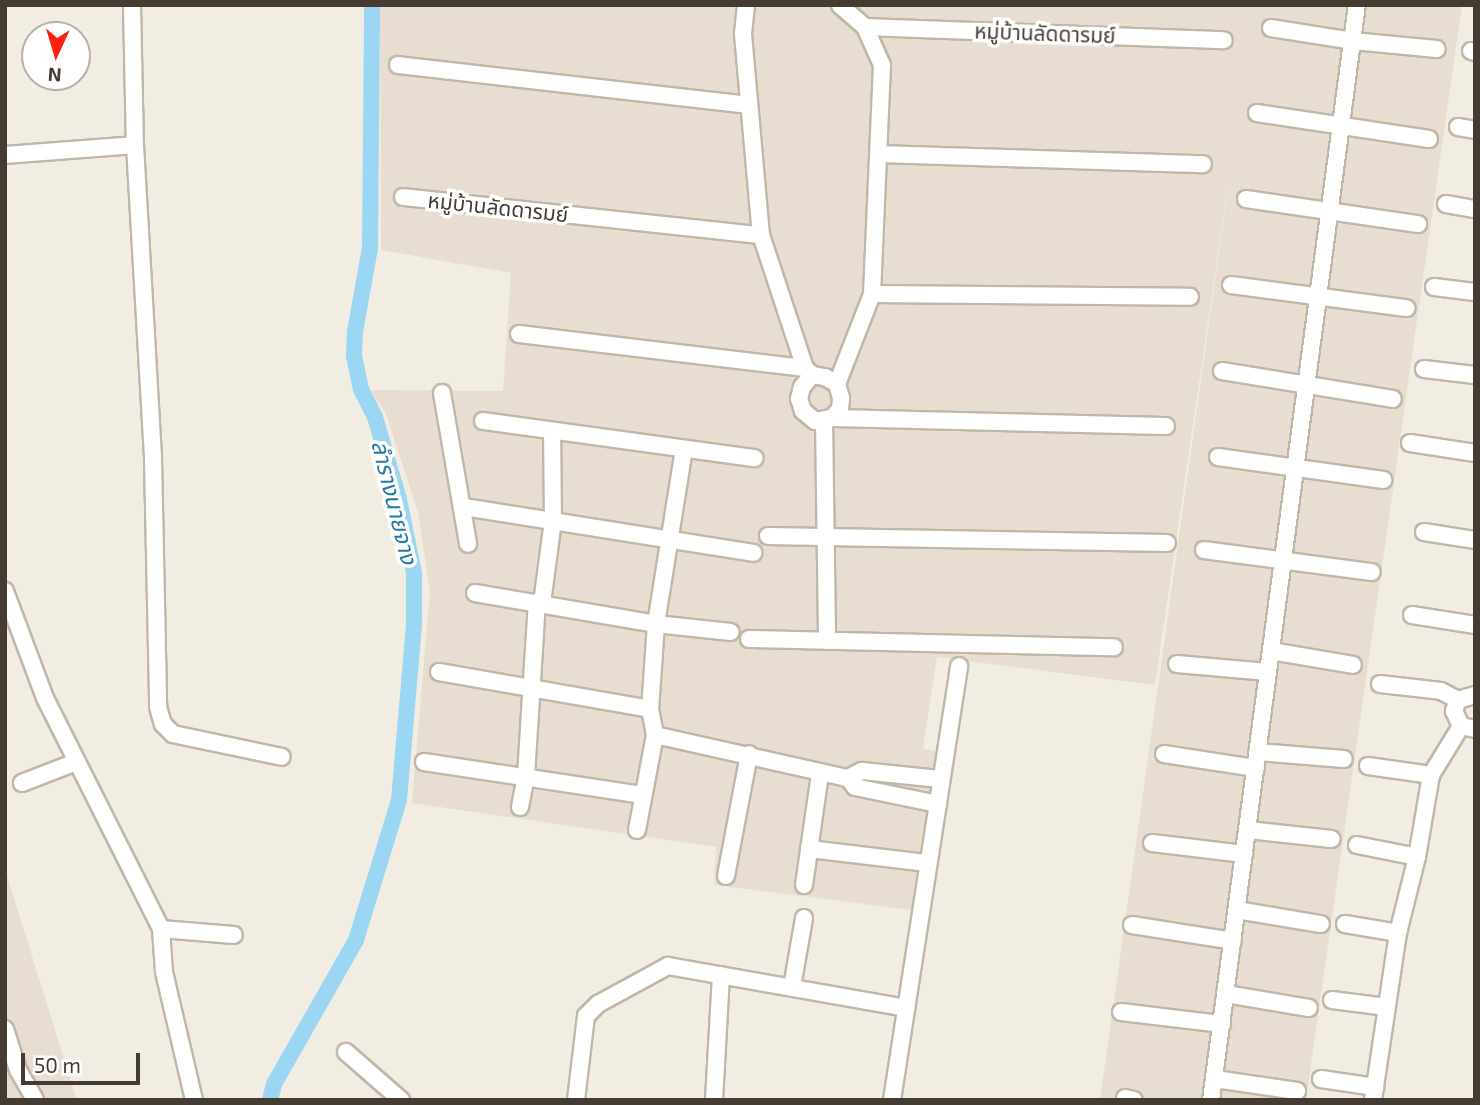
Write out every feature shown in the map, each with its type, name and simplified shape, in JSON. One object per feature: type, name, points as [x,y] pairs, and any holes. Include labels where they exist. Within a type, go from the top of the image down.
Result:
[{"type":"street","points":[[132,5],[135,145],[153,458],[158,707],[163,724],[173,734],[282,757]]},
{"type":"street","points":[[746,5],[743,34],[761,235],[809,372],[799,399],[803,411],[814,421],[828,419],[1167,426]]},
{"type":"street","points":[[827,641],[823,537],[828,419],[840,409],[841,398],[837,384],[872,294],[882,65],[865,27],[840,5]]},
{"type":"street","points":[[1211,1100],[1357,5]]},
{"type":"street","name":"หมู่บ้านลัดดารมย์","points":[[865,27],[1224,40]]},
{"type":"street","points":[[1270,28],[1352,41],[1437,49]]},
{"type":"street","points":[[398,65],[748,104]]},
{"type":"street","points":[[1257,113],[1429,139]]},
{"type":"street","points":[[1458,127],[1475,130]]},
{"type":"street","points":[[5,155],[135,145]]},
{"type":"street","points":[[879,154],[1203,164]]},
{"type":"street","name":"หมู่บ้านลัดดารมย์","points":[[403,197],[761,235]]},
{"type":"street","points":[[1246,199],[1419,224]]},
{"type":"street","points":[[1446,204],[1475,209]]},
{"type":"street","points":[[1231,285],[1406,308]]},
{"type":"street","points":[[1434,287],[1475,292]]},
{"type":"street","points":[[872,294],[1190,297]]},
{"type":"street","points":[[519,334],[809,372],[837,384]]},
{"type":"street","points":[[1424,369],[1475,375]]},
{"type":"street","points":[[1222,371],[1393,399]]},
{"type":"street","points":[[442,393],[464,506],[468,544]]},
{"type":"street","points":[[483,421],[754,458]]},
{"type":"street","points":[[520,807],[526,776],[539,602],[553,521],[552,431]]},
{"type":"street","points":[[1410,443],[1475,453]]},
{"type":"street","points":[[637,830],[655,735],[650,709],[656,624],[684,449]]},
{"type":"street","points":[[1219,457],[1383,480]]},
{"type":"street","points":[[464,506],[753,553]]},
{"type":"street","points":[[1424,532],[1475,540]]},
{"type":"street","points":[[768,536],[1167,542]]},
{"type":"street","points":[[1204,550],[1372,572]]},
{"type":"street","points":[[5,591],[45,698],[161,929],[164,972],[194,1100]]},
{"type":"street","points":[[475,593],[656,624],[731,632]]},
{"type":"street","points":[[1412,615],[1475,625]]},
{"type":"street","points":[[749,639],[1114,647]]},
{"type":"street","points":[[1271,652],[1353,665]]},
{"type":"street","points":[[1177,664],[1268,672]]},
{"type":"street","points":[[892,1100],[926,863],[959,666]]},
{"type":"street","points":[[439,672],[650,709]]},
{"type":"street","points":[[1380,684],[1441,691],[1458,700],[1475,695]]},
{"type":"street","points":[[1321,1079],[1374,1093],[1398,933],[1417,857],[1430,775],[1468,727],[1455,716],[1458,700]]},
{"type":"street","points":[[655,735],[749,754],[820,774],[848,778],[862,771],[940,779]]},
{"type":"street","points":[[726,876],[749,754]]},
{"type":"street","points":[[1164,754],[1257,760],[1344,759]]},
{"type":"street","points":[[22,783],[76,762]]},
{"type":"street","points":[[425,762],[642,794]]},
{"type":"street","points":[[1368,766],[1430,775]]},
{"type":"street","points":[[804,885],[820,774]]},
{"type":"street","points":[[848,778],[855,787],[938,804]]},
{"type":"street","points":[[1248,830],[1332,839]]},
{"type":"street","points":[[1152,843],[1244,854]]},
{"type":"street","points":[[1357,845],[1417,857]]},
{"type":"street","points":[[809,849],[926,863]]},
{"type":"street","points":[[1237,911],[1321,924]]},
{"type":"street","points":[[792,986],[804,918]]},
{"type":"street","points":[[1345,924],[1398,933]]},
{"type":"street","points":[[1132,926],[1233,942]]},
{"type":"street","points":[[161,929],[233,935]]},
{"type":"street","points":[[576,1100],[586,1016],[598,1004],[668,966],[906,1008]]},
{"type":"street","points":[[714,1100],[721,975]]},
{"type":"street","points":[[1226,994],[1309,1008]]},
{"type":"street","points":[[1332,1000],[1387,1007]]},
{"type":"street","points":[[1121,1012],[1222,1024]]},
{"type":"street","points":[[5,1029],[18,1069],[35,1100]]},
{"type":"street","points":[[346,1052],[401,1100]]},
{"type":"street","points":[[1215,1079],[1297,1091]]},
{"type":"shaded area","points":[[380,5],[1462,5],[1306,1100],[1100,1100],[1234,144],[1155,685],[937,657],[923,748],[937,752],[911,910],[714,885],[716,847],[412,803],[430,592],[418,512],[385,411],[370,390],[503,391],[511,273],[381,250]]},
{"type":"shaded area","points":[[5,869],[65,1062],[77,1100],[5,1100]]},
{"type":"waterway","name":"ลำรางนายจาง","points":[[270,1100],[274,1084],[356,940],[399,800],[414,624],[414,573],[399,499],[375,417],[361,389],[354,357],[355,332],[370,248],[372,5]]}]
